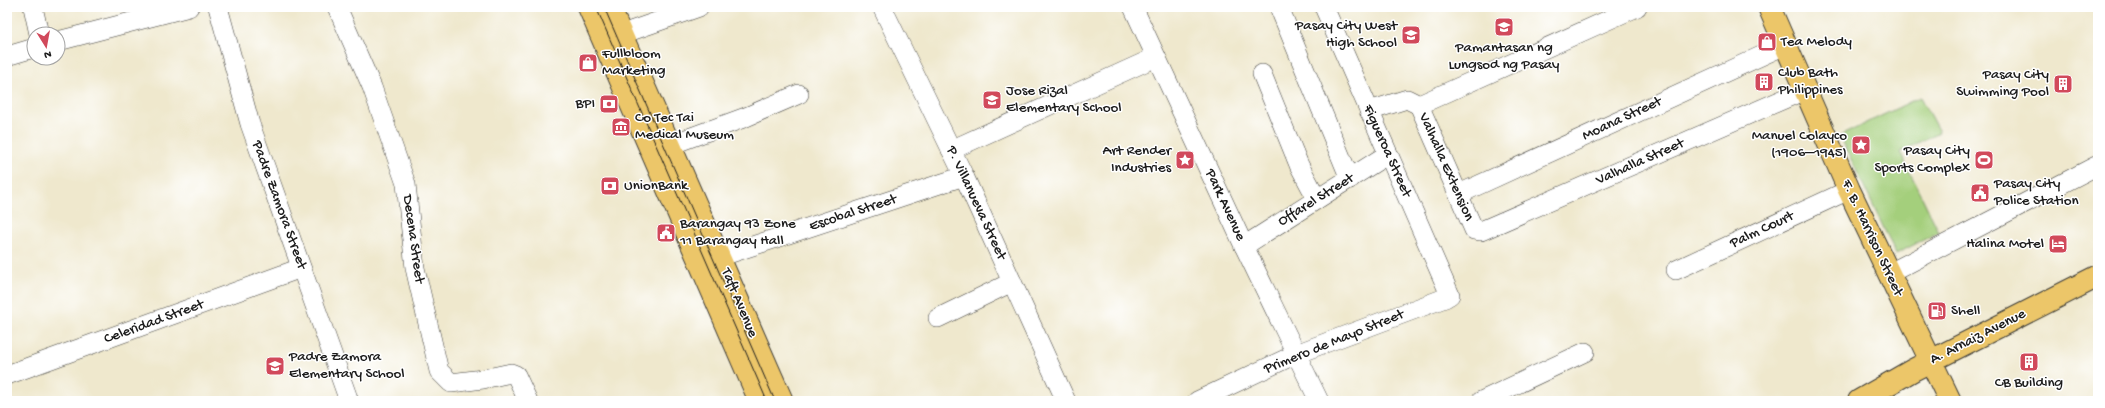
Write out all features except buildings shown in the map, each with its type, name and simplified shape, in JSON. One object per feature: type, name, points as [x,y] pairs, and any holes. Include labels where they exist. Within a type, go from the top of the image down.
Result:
[{"type":"main road","name":"Taft Avenue","points":[[589,7],[612,37],[760,377],[782,401]]},
{"type":"main road","name":"Taft Avenue","points":[[609,7],[612,37]]},
{"type":"main road","name":"F. B. Harrison Street","points":[[1769,7],[1849,190],[1950,401]]},
{"type":"main road","name":"Taft Avenue","points":[[642,105],[670,145],[698,234],[719,257],[760,377],[760,401]]},
{"type":"main road","name":"A. Arnaiz Avenue","points":[[1859,401],[1931,361],[2098,276]]},
{"type":"street","points":[[34,7],[38,26]]},
{"type":"street","points":[[66,40],[189,7]]},
{"type":"street","name":"Padre Zamora Street","points":[[218,7],[250,124],[349,401]]},
{"type":"street","name":"Decena Street","points":[[337,7],[372,87],[406,184],[415,268],[440,371],[451,383],[482,380],[511,373],[516,375],[528,401]]},
{"type":"street","points":[[612,37],[699,7]]},
{"type":"street","name":"P. Villanueva Street","points":[[882,7],[964,176],[1066,401]]},
{"type":"street","name":"Park Avenue","points":[[1133,7],[1244,246],[1319,401]]},
{"type":"street","points":[[1279,7],[1350,179]]},
{"type":"street","name":"Figueroa Street","points":[[1324,7],[1450,295]]},
{"type":"street","points":[[1369,111],[1407,99],[1419,105],[1638,7]]},
{"type":"street","name":"Moana Street","points":[[1459,194],[1785,45]]},
{"type":"street","points":[[7,56],[26,50]]},
{"type":"street","points":[[951,150],[1156,56]]},
{"type":"street","points":[[1262,74],[1299,166],[1317,200]]},
{"type":"street","name":"Valhalla Street","points":[[1474,230],[1481,231],[1805,90]]},
{"type":"street","points":[[670,145],[746,117],[799,94]]},
{"type":"street","name":"Valhalla Extension","points":[[1419,105],[1474,230]]},
{"type":"street","name":"Offarel Street","points":[[1244,246],[1388,154]]},
{"type":"street","points":[[1888,274],[2098,165]]},
{"type":"street","name":"Escobal Street","points":[[719,257],[964,176]]},
{"type":"street","name":"Palm Court","points":[[1676,270],[1849,190]]},
{"type":"street","name":"Celeridad Street","points":[[7,375],[301,268]]},
{"type":"street","points":[[938,318],[1012,282]]},
{"type":"street","name":"Primero de Mayo Street","points":[[1197,401],[1296,354],[1450,295]]},
{"type":"street","points":[[1481,401],[1585,352]]},
{"type":"green space","points":[[1920,97],[1939,132],[1900,152],[1939,232],[1896,254],[1840,136]]},
{"type":"tram line","points":[[596,7],[767,401]]},
{"type":"tram line","points":[[604,7],[775,401]]},
{"type":"place","name":"Pamantasan ng Lungsod ng Pasay","points":[[1504,27]]},
{"type":"place","name":"Pasay City West High School","points":[[1411,35]]},
{"type":"place","name":"Tea Melody","points":[[1767,42]]},
{"type":"place","name":"Fullbloom Marketing","points":[[588,63]]},
{"type":"place","name":"Club Bath Philippines","points":[[1764,82]]},
{"type":"place","name":"Pasay City Swimming Pool","points":[[2063,84]]},
{"type":"place","name":"Jose Rizal Elementary School","points":[[992,100]]},
{"type":"place","name":"BPI","points":[[609,104]]},
{"type":"place","name":"Co Tec Tai Medical Museum","points":[[621,127]]},
{"type":"place","name":"Manuel Colayco (1906–1945)","points":[[1861,145]]},
{"type":"place","name":"Art Render Industries","points":[[1185,160]]},
{"type":"place","name":"Pasay City Sports Complex","points":[[1984,160]]},
{"type":"place","name":"UnionBank","points":[[610,186]]},
{"type":"place","name":"Pasay City Police Station","points":[[1980,193]]},
{"type":"place","name":"Barangay 93 Zone 11 Barangay Hall","points":[[666,233]]},
{"type":"place","name":"Halina Motel","points":[[2058,244]]},
{"type":"place","name":"Shell","points":[[1937,311]]},
{"type":"place","name":"CB Building","points":[[2029,362]]},
{"type":"place","name":"Padre Zamora Elementary School","points":[[275,366]]}]
